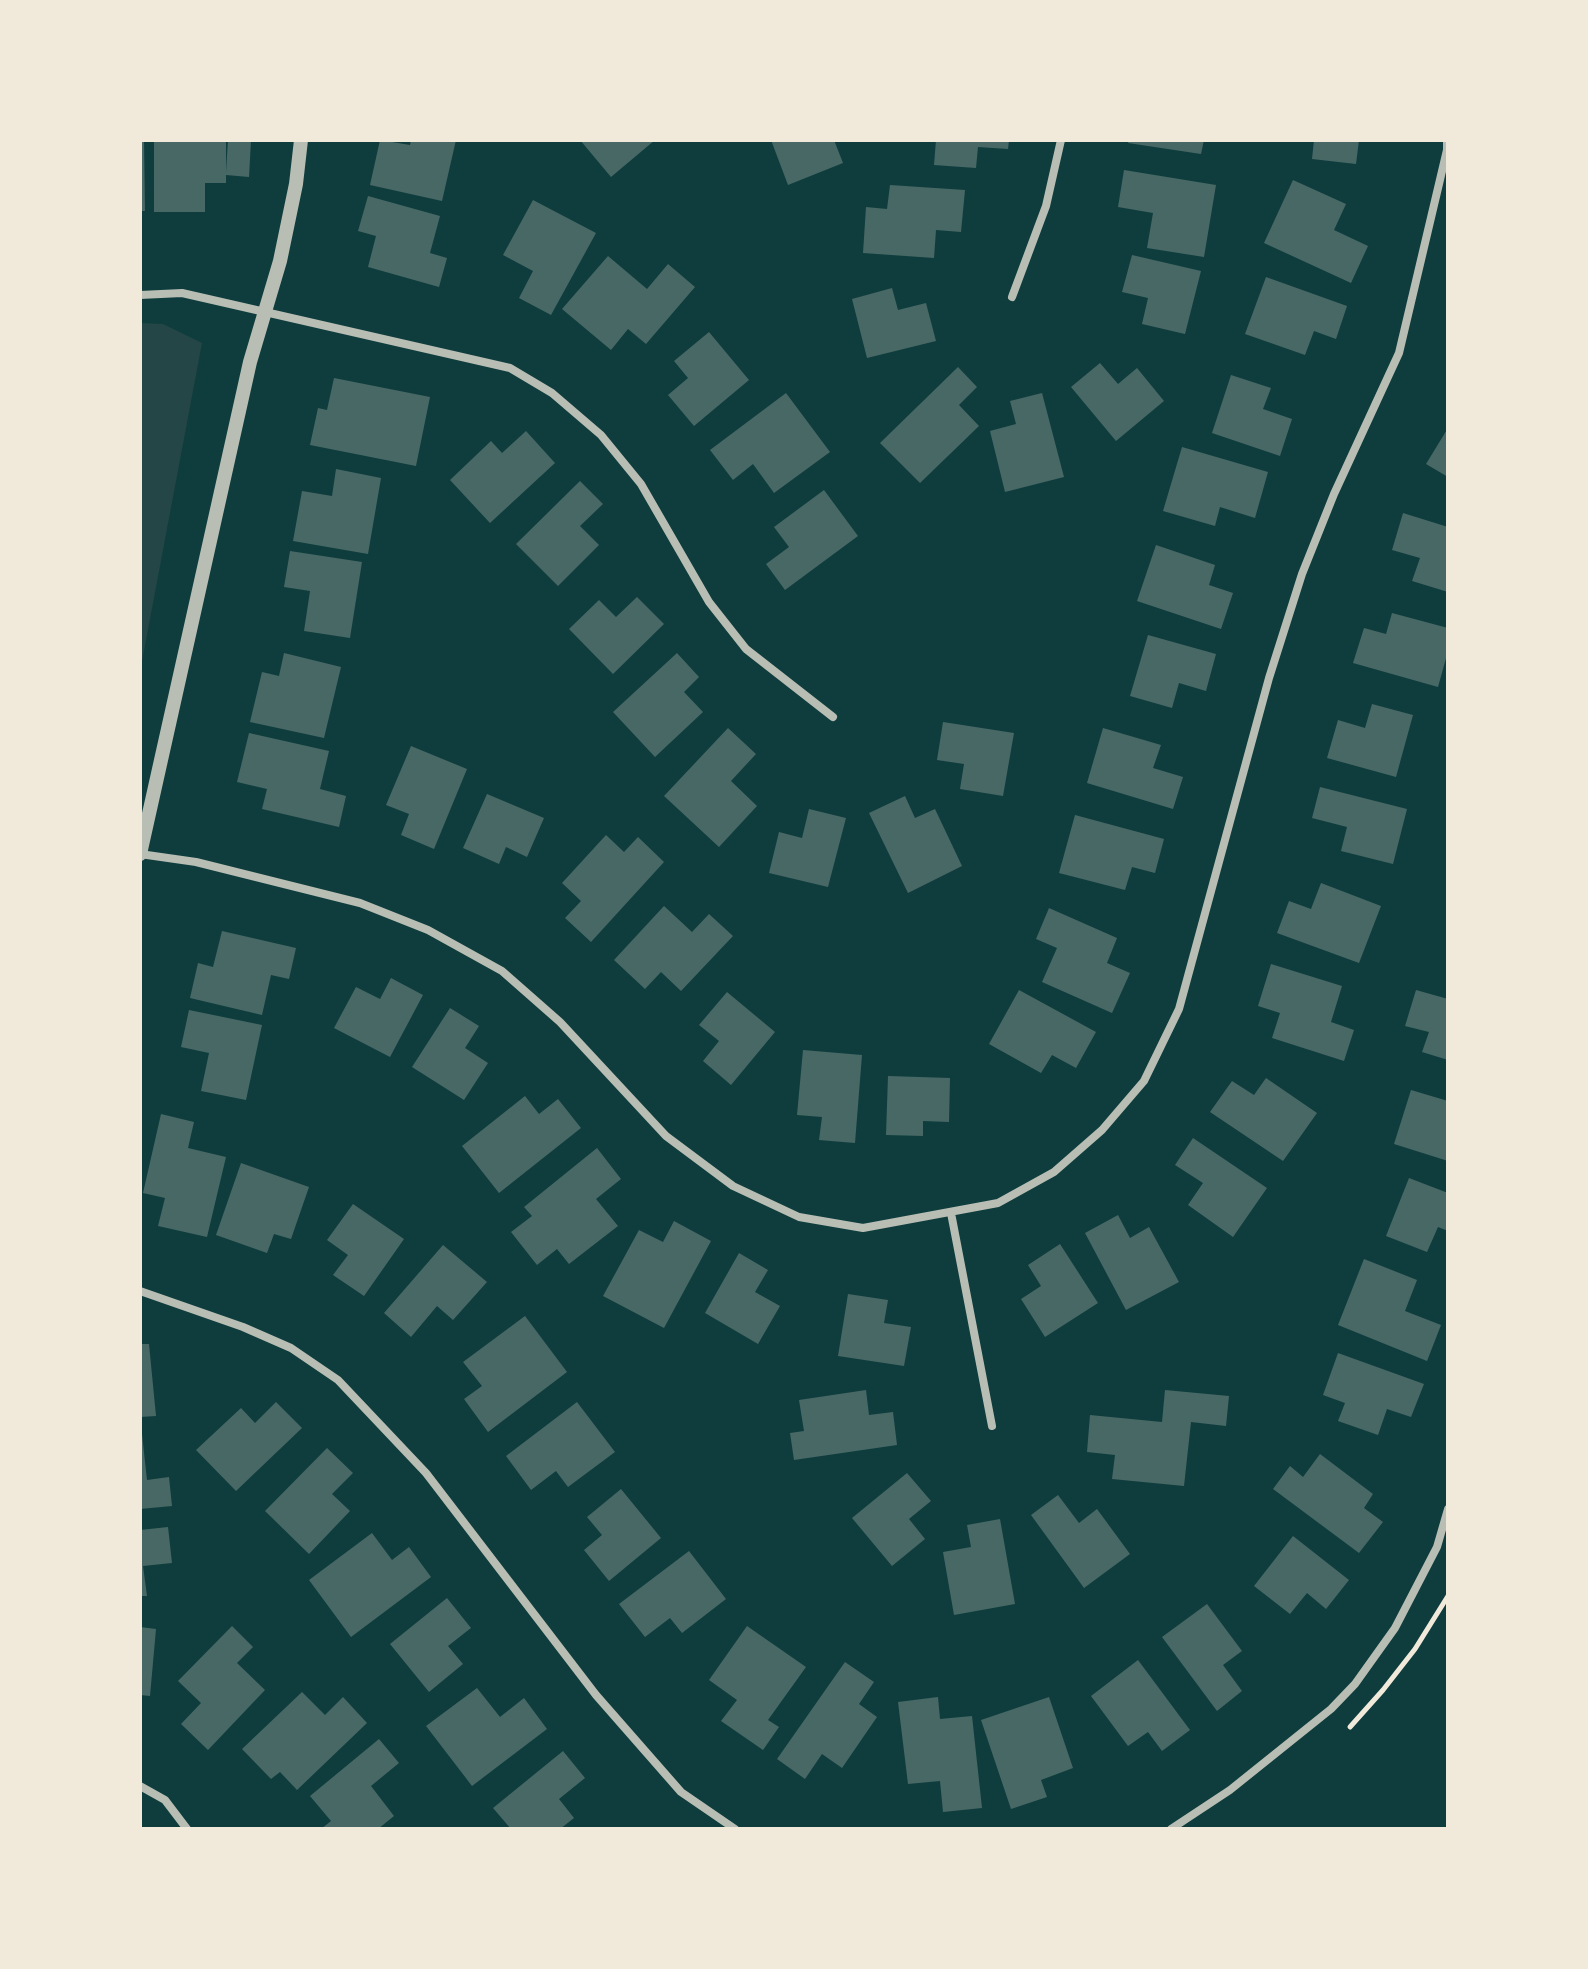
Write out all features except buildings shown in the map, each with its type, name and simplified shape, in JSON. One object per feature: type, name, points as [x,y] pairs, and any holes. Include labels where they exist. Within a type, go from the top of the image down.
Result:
[{"type":"street","points":[[301,140],[296,184],[280,261],[250,362],[140,854],[196,862],[360,903],[428,930],[502,971],[560,1022],[666,1136],[733,1186],[799,1217],[863,1228],[998,1203],[1054,1172],[1102,1130],[1144,1081],[1179,1009],[1269,678],[1302,574],[1334,494],[1399,353],[1447,140]]},
{"type":"street","points":[[1012,297],[1046,206],[1061,140]]},
{"type":"street","points":[[140,295],[182,293],[510,368],[552,393],[601,435],[641,484],[709,602],[746,649],[833,717]]},
{"type":"street","points":[[951,1213],[992,1426]]},
{"type":"street","points":[[140,1291],[243,1327],[291,1348],[338,1380],[426,1473],[596,1695],[681,1792],[735,1829]]},
{"type":"street","points":[[1171,1829],[1230,1790],[1331,1709],[1355,1684],[1395,1628],[1437,1547],[1448,1509]]},
{"type":"street","points":[[140,1786],[165,1800],[187,1829]]},
{"type":"path","points":[[1350,1727],[1415,1649],[1448,1596]]},
{"type":"shaded area","points":[[140,323],[163,324],[202,343],[140,672]]}]
